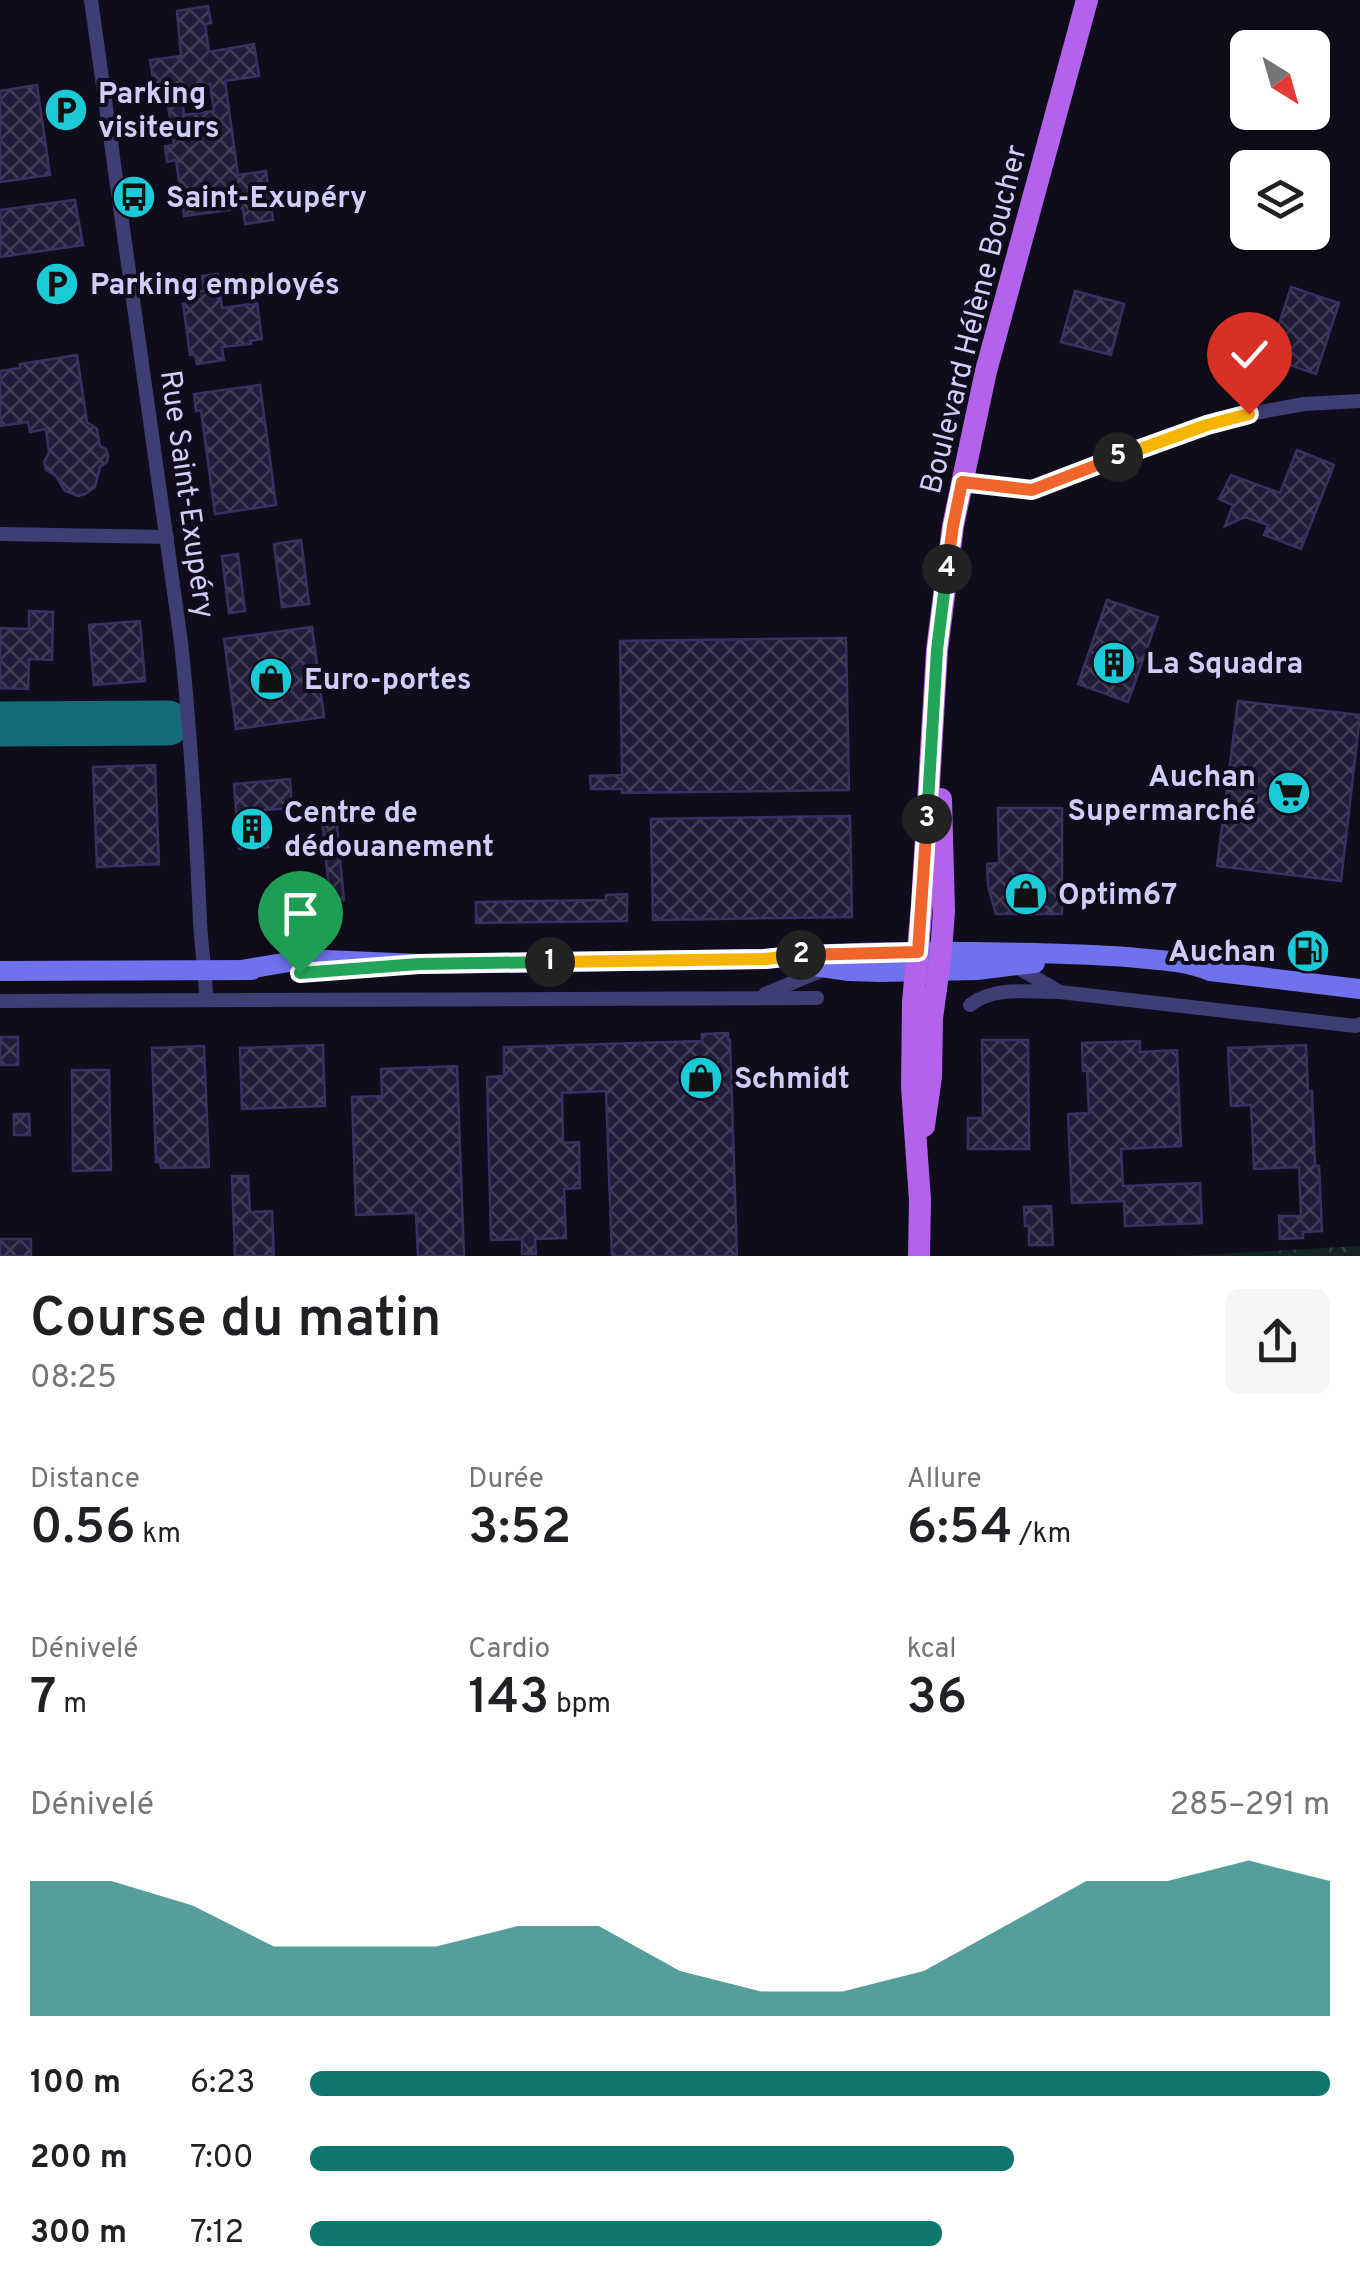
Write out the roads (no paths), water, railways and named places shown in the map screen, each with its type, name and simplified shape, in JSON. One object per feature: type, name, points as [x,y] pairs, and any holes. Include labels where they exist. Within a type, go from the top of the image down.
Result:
[{"type":"main road","name":"Boulevard Hélène Boucher","points":[[919,1256],[918,1180],[931,1077],[934,1002],[929,961],[932,716],[951,537],[986,370],[1087,0]]},
{"type":"street","name":"Rue Saint-Exupéry","points":[[91,0],[181,642],[191,737],[206,999]]},
{"type":"street","points":[[962,482],[1032,490],[1207,425],[1304,404],[1360,401]]},
{"type":"street","points":[[0,534],[166,537]]},
{"type":"street","points":[[0,970],[241,970],[300,961],[344,960],[419,964],[765,959],[804,955],[929,961],[1096,954],[1360,989]]},
{"type":"street","points":[[765,959],[848,972],[929,961],[977,970],[1069,961],[1200,974],[1210,971]]},
{"type":"street","points":[[1014,965],[1060,992]]},
{"type":"street","points":[[760,997],[828,968]]},
{"type":"street","points":[[970,1005],[994,992],[1060,992],[1360,1024]]},
{"type":"street","points":[[0,1000],[818,998]]},
{"type":"place","name":"Parking visiteurs","points":[[66,110]]},
{"type":"place","name":"Saint-Exupéry","points":[[134,197]]},
{"type":"place","name":"Parking employés","points":[[57,284]]},
{"type":"place","name":"La Squadra","points":[[1114,663]]},
{"type":"place","name":"Euro-portes","points":[[271,679]]},
{"type":"place","name":"Auchan Supermarché","points":[[1289,793]]},
{"type":"place","name":"Centre de dédouanement","points":[[252,829]]},
{"type":"place","name":"Optim67","points":[[1026,894]]},
{"type":"place","name":"Auchan","points":[[1308,951]]},
{"type":"place","name":"Schmidt","points":[[701,1078]]}]
